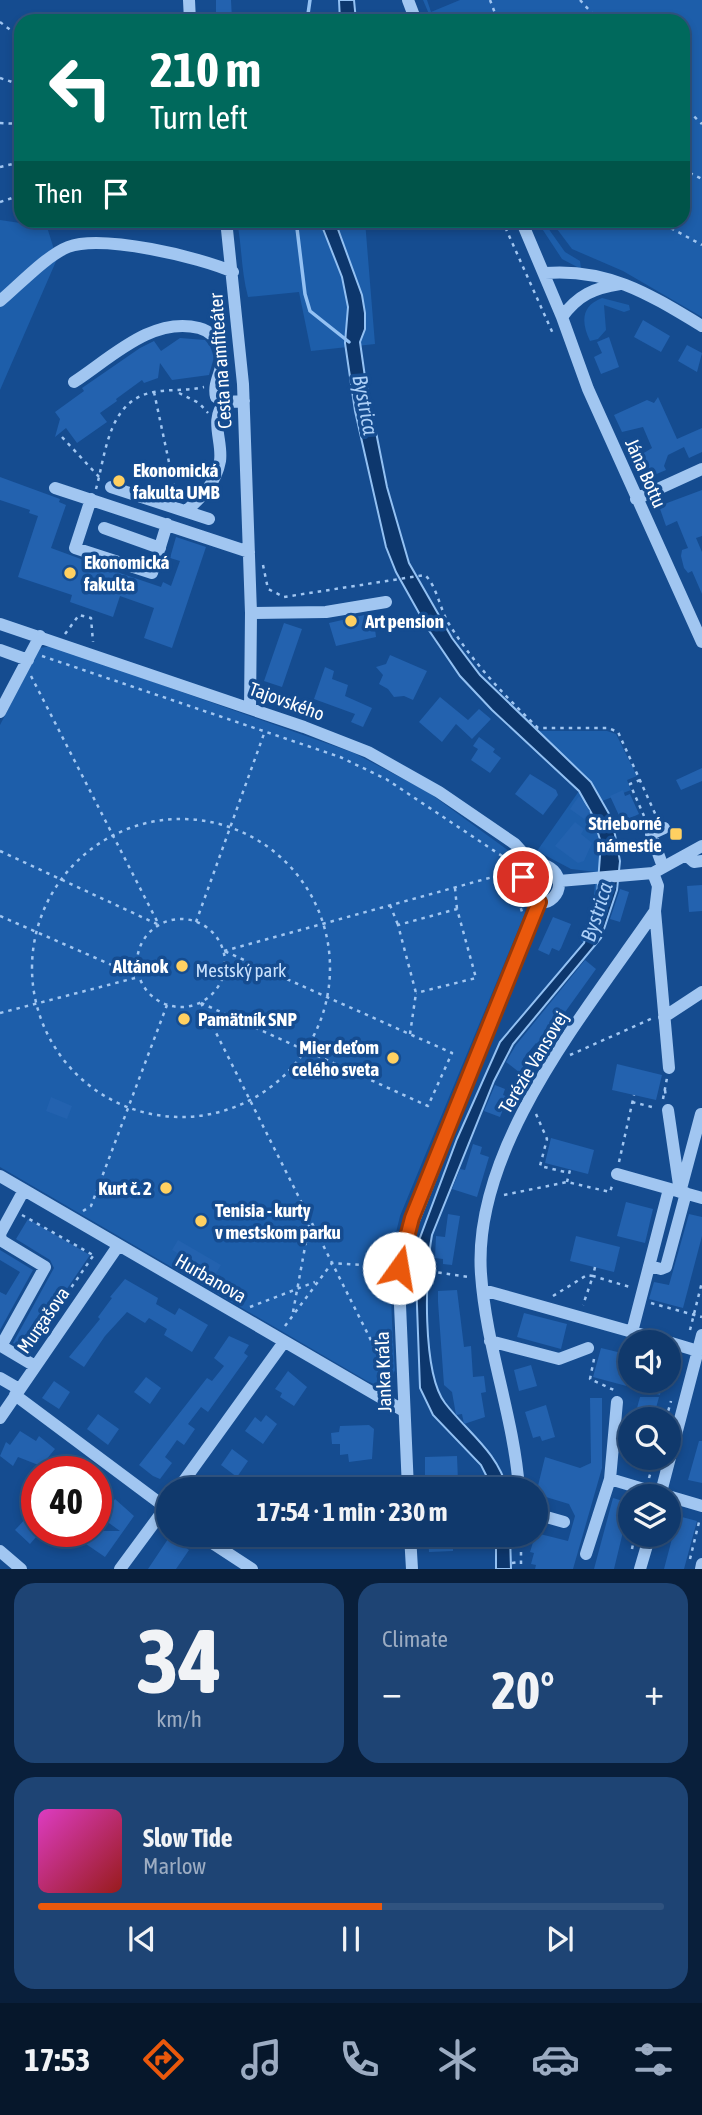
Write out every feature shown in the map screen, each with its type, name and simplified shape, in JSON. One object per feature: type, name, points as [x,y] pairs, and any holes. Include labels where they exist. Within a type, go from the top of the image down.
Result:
[{"type":"street","name":"Cesta na amfiteáter","points":[[227,228],[244,401],[251,613],[250,708]]},
{"type":"street","name":"Jána Bottu","points":[[525,228],[562,317],[588,389],[702,642]]},
{"type":"street","points":[[0,301],[70,246],[110,246],[186,254],[233,272]]},
{"type":"street","points":[[545,274],[584,273],[624,283],[702,326]]},
{"type":"street","points":[[562,317],[574,301],[590,290],[624,283]]},
{"type":"street","points":[[74,382],[147,333],[163,327],[181,326],[205,330],[218,341],[223,362],[217,380],[216,397],[225,402],[244,401]]},
{"type":"street","points":[[182,510],[206,491],[217,471],[220,460],[217,414],[225,402]]},
{"type":"street","points":[[636,499],[702,469]]},
{"type":"street","points":[[111,487],[209,519]]},
{"type":"street","points":[[55,488],[167,524],[249,555]]},
{"type":"street","points":[[93,499],[75,548],[152,573],[167,524]]},
{"type":"street","points":[[104,528],[160,548]]},
{"type":"street","points":[[251,613],[326,612],[386,602]]},
{"type":"street","name":"Tajovského","points":[[0,624],[250,708],[368,752],[400,768],[514,844],[536,866]]},
{"type":"street","points":[[0,712],[31,660],[40,636]]},
{"type":"street","points":[[0,650],[31,660]]},
{"type":"street","points":[[662,829],[651,834],[658,870],[655,911],[660,1017],[669,1068]]},
{"type":"street","points":[[559,881],[623,877],[658,870],[702,846]]},
{"type":"street","points":[[686,855],[694,862],[702,861]]},
{"type":"street","points":[[536,866],[551,868],[559,881],[554,896],[539,902],[528,898],[522,888],[526,872],[536,866]]},
{"type":"street","name":"Janka Kráľa","points":[[407,1477],[398,1282],[401,1251],[539,902]]},
{"type":"street","name":"Terézie Vansovej","points":[[518,1477],[490,1341],[483,1290],[480,1247],[484,1221],[508,1145],[548,1069],[655,911]]},
{"type":"street","points":[[660,1017],[702,992]]},
{"type":"street","points":[[668,1110],[678,1192]]},
{"type":"street","points":[[631,1330],[645,1296],[649,1266],[661,1269],[666,1267],[678,1192],[701,1114]]},
{"type":"street","points":[[617,1174],[702,1198]]},
{"type":"street","name":"Hurbanova","points":[[0,1176],[404,1411]]},
{"type":"street","points":[[23,1190],[0,1235],[2,1241],[45,1267],[1,1346],[35,1366]]},
{"type":"street","name":"Murgašova","points":[[0,1418],[118,1246]]},
{"type":"street","points":[[483,1290],[618,1332]]},
{"type":"street","points":[[667,1484],[696,1378],[702,1335]]},
{"type":"street","points":[[186,1477],[280,1340]]},
{"type":"street","points":[[490,1341],[559,1359],[592,1352]]},
{"type":"street","points":[[681,1346],[698,1351]]},
{"type":"street","points":[[0,1378],[156,1501]]},
{"type":"street","points":[[586,1554],[610,1479],[617,1402]]},
{"type":"street","points":[[610,1479],[626,1484]]},
{"type":"street","points":[[681,1501],[702,1508]]},
{"type":"street","points":[[548,1517],[564,1522]]},
{"type":"street","points":[[120,1569],[156,1522]]},
{"type":"street","points":[[218,1547],[252,1569]]},
{"type":"street","points":[[410,1547],[411,1569]]},
{"type":"street","points":[[640,1569],[646,1547]]},
{"type":"street","points":[[0,1551],[21,1569]]},
{"type":"street","points":[[694,1568],[702,1564]]},
{"type":"path","points":[[579,0],[592,14]]},
{"type":"path","points":[[0,22],[14,33]]},
{"type":"path","points":[[671,228],[702,245]]},
{"type":"path","points":[[93,499],[118,414],[134,400],[154,392],[175,392],[202,387],[217,380]]},
{"type":"path","points":[[154,392],[182,510]]},
{"type":"path","points":[[175,392],[199,403],[217,428]]},
{"type":"path","points":[[61,438],[111,487]]},
{"type":"path","points":[[249,555],[262,558],[268,589],[284,597],[418,575],[430,579],[445,619],[470,656],[495,687],[538,728],[608,728],[618,732],[662,829]]},
{"type":"path","points":[[86,617],[89,608]]},
{"type":"path","points":[[63,636],[79,615],[91,618],[94,646]]},
{"type":"path","points":[[31,660],[340,757],[386,779],[505,858],[512,872],[520,902],[520,913],[525,916]]},
{"type":"path","points":[[31,660],[113,835],[159,925]]},
{"type":"path","points":[[197,922],[268,721]]},
{"type":"path","points":[[641,779],[630,784],[644,816]]},
{"type":"path","points":[[171,819],[201,820],[231,827],[263,842],[290,865],[312,893],[325,923],[331,961],[328,997],[320,1024],[306,1051],[272,1087],[250,1100],[221,1112],[190,1117],[159,1115],[128,1107],[103,1095],[80,1077],[61,1056],[46,1031],[36,1004],[32,968],[36,932],[46,904],[61,879],[84,854],[113,835],[141,824],[171,819]]},
{"type":"path","points":[[0,851],[159,925]]},
{"type":"path","points":[[224,951],[512,872]]},
{"type":"path","points":[[416,993],[476,978],[457,909],[455,888]]},
{"type":"path","points":[[390,905],[416,993],[410,1034]]},
{"type":"path","points":[[398,925],[457,909]]},
{"type":"path","points":[[0,916],[139,977]]},
{"type":"path","points":[[171,920],[197,922],[208,929],[224,951],[226,966],[222,981],[214,993],[201,1003],[178,1007],[167,1005],[145,989],[139,977],[137,962],[140,948],[148,935],[159,925],[171,920]]},
{"type":"path","points":[[201,1003],[428,1106],[452,1053],[224,951]]},
{"type":"path","points":[[0,1013],[139,977]]},
{"type":"path","points":[[201,1003],[393,1383]]},
{"type":"path","points":[[76,1216],[91,1206],[167,1005]]},
{"type":"path","points":[[570,1055],[660,1017]]},
{"type":"path","points":[[632,1102],[661,1109],[669,1068]]},
{"type":"path","points":[[497,1196],[567,1182],[610,1192],[617,1174],[634,1095]]},
{"type":"path","points":[[535,1112],[547,1139],[540,1166],[569,1171],[567,1182]]},
{"type":"path","points":[[16,1212],[106,1263]]},
{"type":"path","points":[[292,1316],[310,1218]]},
{"type":"path","points":[[22,1358],[93,1256]]},
{"type":"path","points":[[332,1263],[390,1267]]},
{"type":"path","points":[[280,1340],[292,1316],[332,1263]]},
{"type":"path","points":[[582,1309],[595,1267]]},
{"type":"path","points":[[410,1269],[469,1277]]},
{"type":"path","points":[[547,1299],[587,1275],[702,1317]]},
{"type":"path","points":[[238,1315],[249,1308],[318,1281]]},
{"type":"path","points":[[592,1352],[590,1379],[616,1389],[617,1402]]},
{"type":"path","points":[[694,1568],[694,1535],[702,1508]]},
{"type":"path","points":[[520,1547],[521,1569]]},
{"type":"path","points":[[512,1563],[521,1562]]},
{"type":"green space","points":[[423,0],[427,0],[431,12],[460,0],[702,0],[702,317],[623,271],[572,249],[556,228],[690,228],[690,14],[429,14]]},
{"type":"green space","points":[[0,220],[14,222],[14,228],[47,228],[57,259],[0,390]]},
{"type":"green space","points":[[238,228],[366,228],[375,344],[311,351],[299,292],[248,297]]},
{"type":"green space","points":[[542,228],[548,228],[565,252],[580,261],[581,269],[562,259]]},
{"type":"green space","points":[[602,298],[629,305],[630,310],[624,312],[604,305],[606,330],[598,339],[590,341],[585,327],[585,315],[590,305]]},
{"type":"green space","name":"Mestský park","points":[[52,646],[354,753],[428,792],[516,856],[525,913],[400,1216],[391,1273],[395,1370],[389,1384],[383,1388],[0,1167],[0,725],[40,648]]},
{"type":"green space","points":[[537,731],[607,731],[616,734],[637,776],[627,780],[631,790],[602,801],[583,773]]},
{"type":"green space","points":[[579,791],[596,827],[601,866],[596,905],[584,943],[580,939],[593,906],[596,872],[571,869],[537,851]]},
{"type":"water","points":[[339,0],[354,0],[355,14],[340,14]]},
{"type":"water","name":"Bystrica","points":[[323,228],[338,228],[362,295],[365,329],[360,342],[365,377],[387,487],[409,563],[452,638],[480,675],[591,782],[612,819],[620,861],[617,890],[601,938],[513,1044],[494,1081],[432,1235],[427,1322],[432,1369],[445,1403],[489,1453],[503,1477],[487,1477],[481,1465],[433,1415],[420,1388],[415,1251],[457,1139],[500,1042],[584,943],[596,908],[601,843],[593,816],[579,791],[492,710],[460,676],[428,629],[396,572],[386,547],[355,411],[345,343],[348,307],[342,277]]},
{"type":"water","points":[[496,1547],[510,1547],[511,1569],[496,1569]]},
{"type":"building","points":[[216,0],[231,0],[232,14],[216,14]]},
{"type":"building","points":[[643,320],[670,336],[661,352],[634,337]]},
{"type":"building","points":[[609,337],[619,367],[601,374],[594,357],[602,353],[597,342]]},
{"type":"building","points":[[180,338],[205,340],[210,346],[214,357],[209,375],[172,380],[160,363],[158,378],[144,383],[142,380],[100,413],[107,422],[77,443],[66,428],[55,437],[60,419],[55,412],[84,391],[82,388],[140,348],[154,341],[161,351]]},
{"type":"building","points":[[687,345],[702,353],[697,372],[678,361]]},
{"type":"building","points":[[658,397],[677,439],[702,428],[702,452],[689,458],[684,447],[668,455],[664,466],[666,470],[647,478],[634,459],[652,448],[643,427],[622,432],[614,415],[647,400],[654,403]]},
{"type":"building","name":"Ekonomická fakulta","points":[[0,477],[60,499],[59,502],[66,505],[51,548],[108,569],[161,587],[163,582],[171,586],[180,561],[170,558],[176,537],[206,547],[172,648],[144,638],[154,608],[120,596],[113,617],[70,602],[72,595],[18,577],[38,516],[29,513],[30,510],[0,500]]},
{"type":"building","points":[[702,490],[702,536],[696,538],[702,552],[702,594],[692,571],[688,573],[684,568],[682,550],[688,548],[677,521],[666,526],[659,506]]},
{"type":"building","points":[[373,613],[376,637],[336,646],[329,623]]},
{"type":"building","points":[[284,623],[302,629],[282,687],[264,681]]},
{"type":"building","points":[[390,655],[427,671],[413,700],[404,696],[394,697],[388,689],[379,684],[383,675],[376,667],[386,664]]},
{"type":"building","points":[[325,667],[334,671],[332,679],[348,685],[345,696],[372,708],[363,727],[351,722],[355,714],[314,699]]},
{"type":"building","points":[[440,697],[468,720],[479,709],[491,719],[472,739],[456,724],[442,742],[419,722]]},
{"type":"building","points":[[479,737],[495,749],[493,752],[501,758],[490,773],[471,760],[478,749],[473,746]]},
{"type":"building","points":[[702,768],[702,781],[681,790],[676,780]]},
{"type":"building","points":[[530,774],[556,790],[558,795],[543,815],[515,794]]},
{"type":"building","points":[[623,790],[625,796],[630,794],[639,814],[622,822],[610,796]]},
{"type":"building","points":[[579,796],[590,811],[584,819],[570,809]]},
{"type":"building","points":[[575,822],[584,829],[581,834],[592,843],[584,861],[578,863],[555,846]]},
{"type":"building","points":[[702,885],[702,911],[689,912],[687,886]]},
{"type":"building","points":[[620,889],[629,892],[620,922],[610,919]]},
{"type":"building","points":[[553,917],[571,924],[559,951],[552,948],[549,955],[538,950]]},
{"type":"building","name":"Altánok","points":[[179,958],[185,958],[190,966],[188,972],[179,974],[174,969],[174,963]]},
{"type":"building","points":[[585,960],[596,969],[540,1047],[536,1043],[523,1059],[527,1062],[519,1072],[506,1062],[516,1045]]},
{"type":"building","points":[[617,1064],[662,1075],[656,1100],[612,1090]]},
{"type":"building","points":[[495,1085],[505,1089],[503,1095],[508,1097],[500,1117],[484,1111]]},
{"type":"building","points":[[51,1097],[72,1106],[67,1119],[46,1111]]},
{"type":"building","points":[[551,1138],[594,1150],[588,1174],[545,1163]]},
{"type":"building","points":[[473,1144],[482,1147],[480,1154],[489,1157],[477,1197],[452,1189],[460,1169],[465,1170]]},
{"type":"building","points":[[626,1202],[653,1209],[645,1243],[617,1236]]},
{"type":"building","points":[[448,1214],[460,1216],[452,1265],[443,1264],[443,1259],[435,1258],[436,1236],[445,1237]]},
{"type":"building","points":[[689,1214],[702,1217],[702,1236],[683,1308],[649,1299],[654,1282],[669,1285]]},
{"type":"building","points":[[28,1219],[90,1255],[25,1350],[13,1343],[54,1268],[50,1260],[16,1239]]},
{"type":"building","points":[[576,1236],[620,1247],[614,1272],[570,1261]]},
{"type":"building","points":[[178,1240],[221,1265],[215,1275],[172,1250]]},
{"type":"building","points":[[0,1250],[33,1270],[0,1330],[0,1292],[6,1295],[20,1272],[0,1260]]},
{"type":"building","points":[[125,1279],[158,1298],[156,1304],[175,1315],[179,1308],[208,1325],[192,1352],[164,1335],[167,1329],[149,1318],[145,1323],[127,1312],[105,1336],[84,1367],[69,1357],[100,1319],[98,1317],[112,1298],[110,1297]]},
{"type":"building","points":[[457,1290],[464,1347],[471,1346],[473,1377],[484,1376],[486,1392],[481,1393],[485,1417],[464,1424],[462,1414],[456,1415],[452,1392],[444,1385],[438,1302],[438,1291]]},
{"type":"building","points":[[524,1313],[567,1324],[561,1349],[517,1337]]},
{"type":"building","points":[[229,1336],[249,1345],[244,1353],[248,1356],[208,1412],[201,1407],[188,1424],[195,1429],[184,1445],[177,1440],[165,1457],[172,1463],[162,1477],[153,1476],[139,1465],[207,1378],[212,1381],[224,1366],[214,1358]]},
{"type":"building","points":[[601,1348],[618,1352],[618,1384],[593,1377]]},
{"type":"building","points":[[531,1365],[537,1386],[519,1391],[514,1370]]},
{"type":"building","points":[[288,1371],[307,1387],[294,1406],[280,1397],[282,1393],[275,1389]]},
{"type":"building","points":[[146,1377],[161,1388],[150,1404],[134,1392]]},
{"type":"building","points":[[54,1381],[70,1392],[59,1409],[42,1398]]},
{"type":"building","points":[[640,1397],[659,1397],[656,1407],[637,1407]]},
{"type":"building","points":[[590,1398],[602,1398],[602,1468],[573,1569],[535,1569],[536,1565],[531,1564],[534,1553],[530,1552],[532,1547],[548,1547],[548,1536],[568,1541],[575,1516],[569,1504],[548,1498],[548,1477],[540,1477],[545,1457],[580,1468],[591,1463]]},
{"type":"building","points":[[546,1405],[555,1437],[542,1441],[540,1436],[533,1438],[525,1412]]},
{"type":"building","points":[[98,1414],[119,1429],[108,1445],[87,1429]]},
{"type":"building","points":[[266,1415],[277,1424],[263,1444],[245,1431],[255,1417],[261,1422]]},
{"type":"building","points":[[369,1425],[374,1429],[372,1459],[349,1462],[348,1454],[340,1455],[340,1444],[332,1444],[331,1433],[339,1432],[340,1426]]},
{"type":"building","points":[[20,1431],[36,1441],[39,1436],[55,1449],[49,1456],[18,1457],[13,1466],[0,1456],[6,1442],[10,1445]]},
{"type":"building","points":[[699,1441],[702,1441],[702,1483],[688,1480]]},
{"type":"building","points":[[232,1449],[248,1461],[237,1477],[221,1465]]},
{"type":"building","points":[[457,1456],[458,1477],[425,1477],[425,1457]]},
{"type":"building","points":[[613,1498],[618,1499],[619,1547],[614,1569],[594,1569]]},
{"type":"building","points":[[115,1499],[134,1516],[105,1557],[90,1547],[112,1547],[112,1531],[120,1531],[112,1525],[112,1503]]},
{"type":"building","points":[[681,1517],[697,1521],[684,1569],[664,1569],[670,1547],[681,1547]]},
{"type":"building","points":[[21,1524],[21,1536],[15,1530]]},
{"type":"building","points":[[163,1547],[185,1547],[189,1550],[176,1569],[148,1569]]},
{"type":"building","points":[[429,1547],[453,1547],[453,1551],[429,1552]]},
{"type":"waterway","points":[[308,14],[310,0]]},
{"type":"waterway","points":[[297,228],[305,294],[310,311],[349,342]]},
{"type":"place","name":"Ekonomická fakulta UMB","points":[[119,481]]},
{"type":"place","name":"Ekonomická fakulta","points":[[70,573]]},
{"type":"place","name":"Art pension","points":[[351,621]]},
{"type":"place","name":"Strieborné námestie","points":[[676,834]]},
{"type":"place","name":"Altánok","points":[[182,966]]},
{"type":"place","name":"Pamätník SNP","points":[[184,1019]]},
{"type":"place","name":"Mier deťom celého sveta","points":[[393,1058]]},
{"type":"place","name":"Kurt č. 2","points":[[166,1188]]},
{"type":"place","name":"Tenisia - kurty v mestskom parku","points":[[201,1221]]},
{"type":"route","points":[[399,1268],[401,1251],[412,1218],[539,902],[524,894],[523,877]]}]
